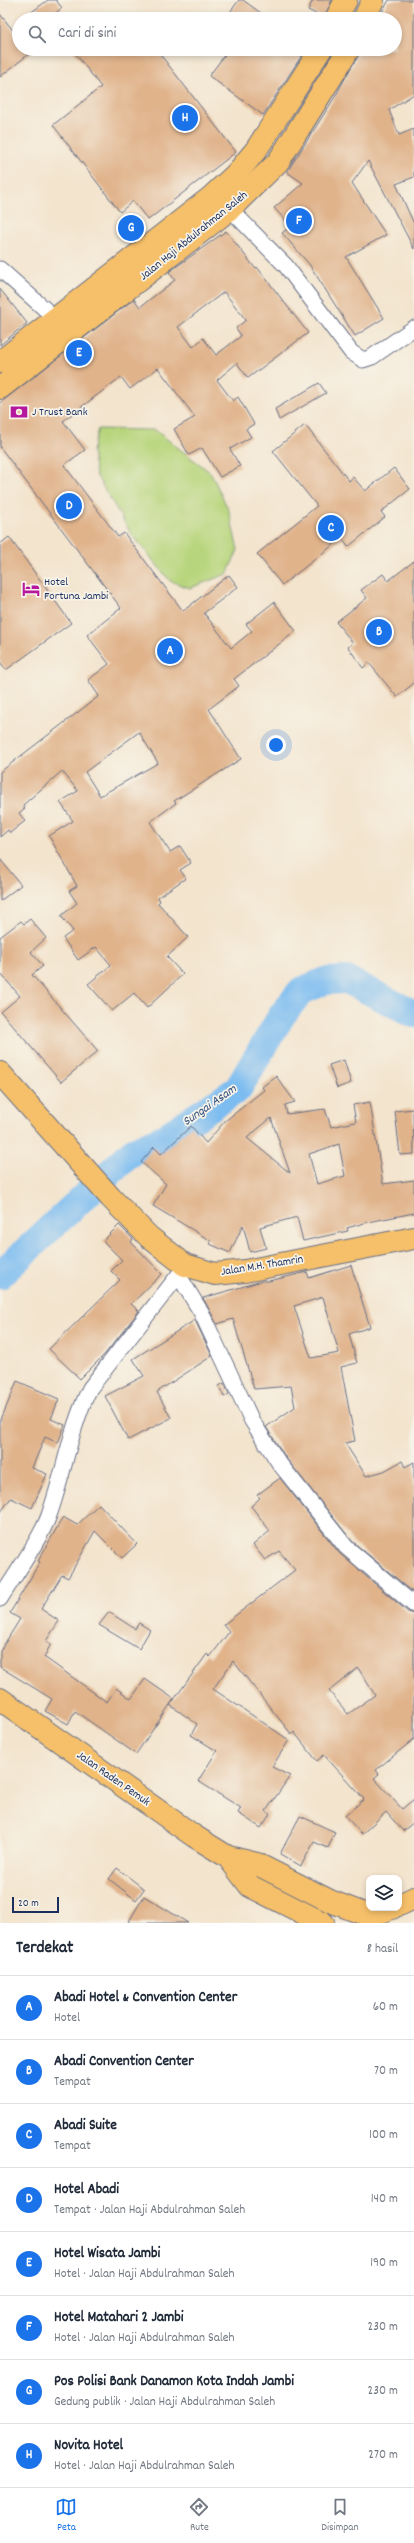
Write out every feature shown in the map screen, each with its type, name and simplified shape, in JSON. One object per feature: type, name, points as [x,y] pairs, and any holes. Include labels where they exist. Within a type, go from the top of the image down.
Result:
[{"type":"highway","points":[[340,12],[346,0]]},
{"type":"highway","points":[[367,12],[373,0]]},
{"type":"highway","name":"Jalan Haji Abdulrahman Saleh","points":[[0,362],[210,198],[237,173],[256,150],[316,56]]},
{"type":"highway","name":"Jalan Haji Abdulrahman Saleh","points":[[0,388],[230,209],[278,162],[345,56]]},
{"type":"highway","name":"Jalan M.H. Thamrin","points":[[0,1073],[111,1198],[182,1271],[215,1274],[245,1271],[414,1238]]},
{"type":"highway","name":"Jalan Raden Pemuk","points":[[0,1698],[194,1836],[228,1857],[257,1864],[330,1901],[364,1914],[379,1915]]},
{"type":"highway","name":"Jalan Raden Pemuk","points":[[228,1857],[250,1886],[323,1923]]},
{"type":"highway","points":[[402,1904],[414,1898]]},
{"type":"street","points":[[230,209],[286,266],[351,352],[363,360],[372,357],[414,328]]},
{"type":"street","points":[[0,269],[56,319]]},
{"type":"street","points":[[0,1599],[48,1519],[64,1470],[81,1406],[90,1388],[182,1271],[252,1421],[279,1463],[346,1547],[414,1605]]},
{"type":"green space","points":[[98,429],[155,430],[211,473],[229,511],[238,550],[227,574],[190,588],[170,581],[132,535],[96,475],[92,451]]},
{"type":"building","points":[[48,0],[56,0],[62,8],[57,12],[32,12]]},
{"type":"building","points":[[239,0],[243,0],[259,12],[230,12]]},
{"type":"building","points":[[313,0],[332,0],[327,12],[312,12],[308,10]]},
{"type":"building","points":[[389,0],[414,0],[414,94],[389,110],[399,135],[414,129],[414,177],[396,184],[414,224],[414,249],[368,161],[352,183],[386,235],[346,257],[384,318],[355,336],[309,264],[282,233],[291,226],[274,208],[303,183],[287,172],[335,97],[357,56],[402,56],[402,12],[382,12]]},
{"type":"building","points":[[0,14],[12,29],[12,56],[26,56],[0,77]]},
{"type":"building","points":[[77,56],[161,56],[236,152],[148,220],[133,201],[120,212],[53,125],[101,87]]},
{"type":"building","points":[[224,56],[301,56],[263,115],[209,76]]},
{"type":"building","points":[[226,231],[255,268],[257,267],[308,333],[248,378],[237,363],[217,380],[233,401],[238,397],[254,424],[246,429],[251,437],[230,449],[240,466],[220,477],[202,448],[189,455],[174,429],[195,417],[158,368],[130,389],[121,377],[63,421],[85,450],[64,465],[118,537],[124,533],[183,611],[229,575],[238,587],[204,613],[231,648],[252,631],[246,624],[274,602],[296,631],[234,679],[239,686],[209,709],[241,759],[174,801],[176,803],[150,822],[170,852],[180,846],[191,863],[180,870],[186,878],[158,897],[160,901],[158,903],[188,937],[167,957],[183,974],[147,1008],[134,993],[112,1011],[88,984],[111,965],[96,947],[78,960],[63,938],[73,931],[61,916],[77,903],[69,891],[77,886],[49,836],[73,821],[60,802],[78,791],[62,771],[23,805],[25,808],[19,813],[25,821],[10,833],[8,830],[0,837],[0,772],[99,696],[88,680],[109,664],[87,635],[121,608],[0,447],[0,403],[134,299],[140,307],[175,280],[169,272]],"holes":[[[224,292],[246,320],[236,328],[241,336],[216,355],[203,338],[193,347],[178,327]],[[139,732],[158,763],[100,796],[85,772]]]},
{"type":"building","points":[[0,289],[27,323],[0,345]]},
{"type":"building","points":[[319,383],[326,393],[279,420],[275,409]]},
{"type":"building","points":[[305,425],[349,481],[353,477],[365,491],[394,468],[410,489],[381,512],[385,517],[348,547],[342,538],[282,585],[257,554],[317,506],[273,451]]},
{"type":"building","points":[[9,537],[71,623],[6,670],[0,662],[0,544]]},
{"type":"building","points":[[414,561],[414,683],[397,697],[369,663],[363,668],[348,647],[353,643],[336,622],[367,598],[361,590],[383,574],[388,581]]},
{"type":"building","points":[[0,859],[21,885],[0,901]]},
{"type":"building","points":[[30,919],[46,938],[31,952],[43,966],[32,975],[98,1051],[61,1082],[1,1012],[20,996],[0,973],[0,937],[21,921],[24,924]]},
{"type":"building","points":[[344,1060],[351,1083],[337,1088],[329,1065]]},
{"type":"building","points":[[276,1076],[295,1102],[285,1105],[287,1114],[325,1109],[331,1127],[356,1122],[353,1105],[370,1102],[383,1184],[414,1180],[414,1213],[368,1222],[347,1228],[348,1231],[303,1241],[297,1217],[260,1227],[266,1248],[250,1252],[243,1225],[230,1253],[210,1244],[211,1241],[153,1206],[166,1184],[141,1162],[154,1147],[161,1154],[191,1126],[206,1143],[225,1121],[264,1090],[262,1087]],"holes":[[[271,1118],[290,1173],[247,1138]],[[339,1144],[345,1176],[317,1184],[309,1154]]]},
{"type":"building","points":[[413,1109],[414,1154],[400,1155],[395,1111]]},
{"type":"building","points":[[119,1225],[133,1239],[131,1242],[162,1274],[131,1304],[139,1311],[105,1354],[80,1379],[49,1349],[120,1280],[111,1271],[122,1260],[103,1241]]},
{"type":"building","points":[[351,1265],[370,1327],[349,1334],[357,1363],[341,1367],[355,1441],[345,1443],[366,1476],[384,1471],[402,1461],[405,1467],[414,1462],[414,1593],[352,1541],[286,1458],[266,1427],[295,1407],[291,1386],[254,1389],[233,1319],[217,1324],[203,1298],[262,1281],[269,1281],[307,1272],[309,1278]],"holes":[[[323,1297],[339,1353],[311,1358],[294,1306]]]},
{"type":"building","points":[[195,1320],[212,1356],[157,1392],[171,1418],[128,1440],[105,1396],[144,1376],[133,1359]]},
{"type":"building","points":[[17,1381],[59,1399],[51,1419],[65,1425],[58,1443],[45,1437],[32,1468],[47,1474],[32,1508],[11,1498],[0,1513],[0,1422]]},
{"type":"building","points":[[224,1383],[229,1394],[224,1397],[219,1386]]},
{"type":"building","points":[[280,1478],[340,1554],[408,1612],[414,1614],[414,1739],[376,1770],[379,1774],[374,1778],[402,1809],[414,1799],[414,1822],[403,1831],[386,1812],[362,1834],[345,1816],[364,1799],[324,1755],[317,1761],[294,1732],[292,1735],[233,1661],[213,1689],[289,1740],[272,1767],[290,1776],[266,1811],[270,1814],[261,1828],[238,1813],[241,1808],[198,1781],[217,1751],[191,1735],[197,1724],[170,1705],[207,1654],[210,1657],[229,1632],[223,1625],[295,1570],[279,1551],[265,1560],[253,1545],[270,1531],[251,1506],[260,1498],[257,1495]],"holes":[[[358,1668],[375,1695],[348,1714],[329,1691]]]},
{"type":"building","points":[[99,1504],[137,1544],[122,1558],[95,1531],[68,1578],[62,1575],[41,1609],[59,1621],[46,1641],[51,1644],[44,1657],[107,1702],[116,1688],[131,1699],[145,1679],[174,1699],[136,1754],[75,1711],[68,1724],[45,1711],[52,1699],[0,1667],[0,1651],[20,1619],[10,1613],[40,1562],[38,1561],[63,1517],[77,1525]]},
{"type":"building","points":[[109,1612],[135,1629],[139,1623],[150,1630],[139,1649],[99,1625]]},
{"type":"building","points":[[300,1816],[335,1832],[328,1848],[314,1842],[301,1866],[280,1854]]},
{"type":"building","points":[[117,1868],[144,1889],[136,1900],[109,1879]]},
{"type":"building","points":[[144,1896],[188,1923],[128,1923]]},
{"type":"waterway","name":"Sungai Asam","points":[[0,1275],[133,1151],[165,1137],[238,1089],[282,1015],[301,991],[325,981],[347,980],[414,1014]]},
{"type":"place","name":"Novita Hotel","points":[[185,118]]},
{"type":"place","name":"Hotel Matahari 2 Jambi","points":[[299,221]]},
{"type":"place","name":"Pos Polisi Bank Danamon Kota Indah Jambi","points":[[131,228]]},
{"type":"place","name":"Hotel Wisata Jambi","points":[[79,353]]},
{"type":"place","name":"J Trust Bank","points":[[19,412]]},
{"type":"place","name":"Hotel Abadi","points":[[69,506]]},
{"type":"place","name":"Abadi Suite","points":[[331,528]]},
{"type":"place","name":"Hotel Fortuna Jambi","points":[[31,589]]},
{"type":"place","name":"Abadi Convention Center","points":[[379,632]]},
{"type":"place","name":"Abadi Hotel & Convention Center","points":[[170,651]]}]
